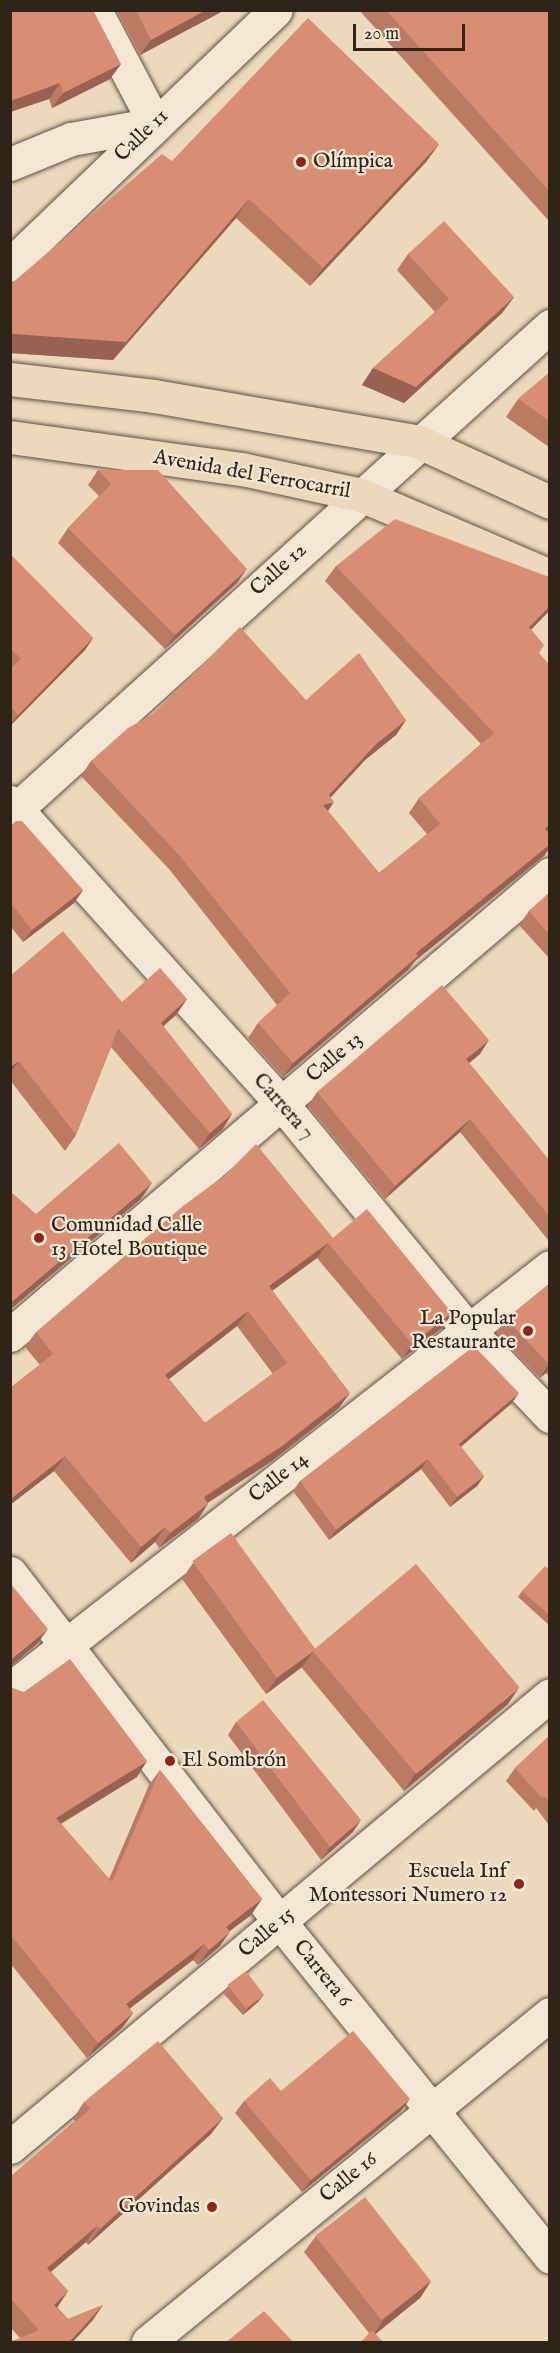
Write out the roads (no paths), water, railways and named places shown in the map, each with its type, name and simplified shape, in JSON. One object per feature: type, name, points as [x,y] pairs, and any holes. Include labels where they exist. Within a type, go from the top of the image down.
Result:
[{"type":"main road","points":[[10,379],[154,396],[419,442],[549,502]]},
{"type":"main road","name":"Avenida del Ferrocarril","points":[[10,437],[242,469],[361,495],[549,576]]},
{"type":"street","points":[[10,164],[71,139],[155,124],[96,10]]},
{"type":"street","name":"Calle 11","points":[[10,264],[276,10]]},
{"type":"street","name":"Calle 12","points":[[13,809],[549,326]]},
{"type":"street","name":"Carrera 7","points":[[13,809],[282,1104],[468,1330],[549,1416]]},
{"type":"street","name":"Calle 13","points":[[10,1335],[549,874]]},
{"type":"street","name":"Calle 14","points":[[10,1689],[549,1268]]},
{"type":"street","name":"Carrera 6","points":[[10,1573],[67,1643],[280,1922],[549,2257]]},
{"type":"street","name":"Calle 15","points":[[10,2147],[549,1695]]},
{"type":"street","name":"Calle 16","points":[[148,2343],[549,2014]]},
{"type":"place","name":"Olímpica","points":[[301,162]]},
{"type":"place","name":"Comunidad Calle 13 Hotel Boutique","points":[[39,1238]]},
{"type":"place","name":"La Popular Restaurante","points":[[528,1331]]},
{"type":"place","name":"El Sombrón","points":[[170,1761]]},
{"type":"place","name":"Escuela Inf Montessori Numero 12","points":[[519,1884]]},
{"type":"place","name":"Govindas","points":[[212,2207]]}]
